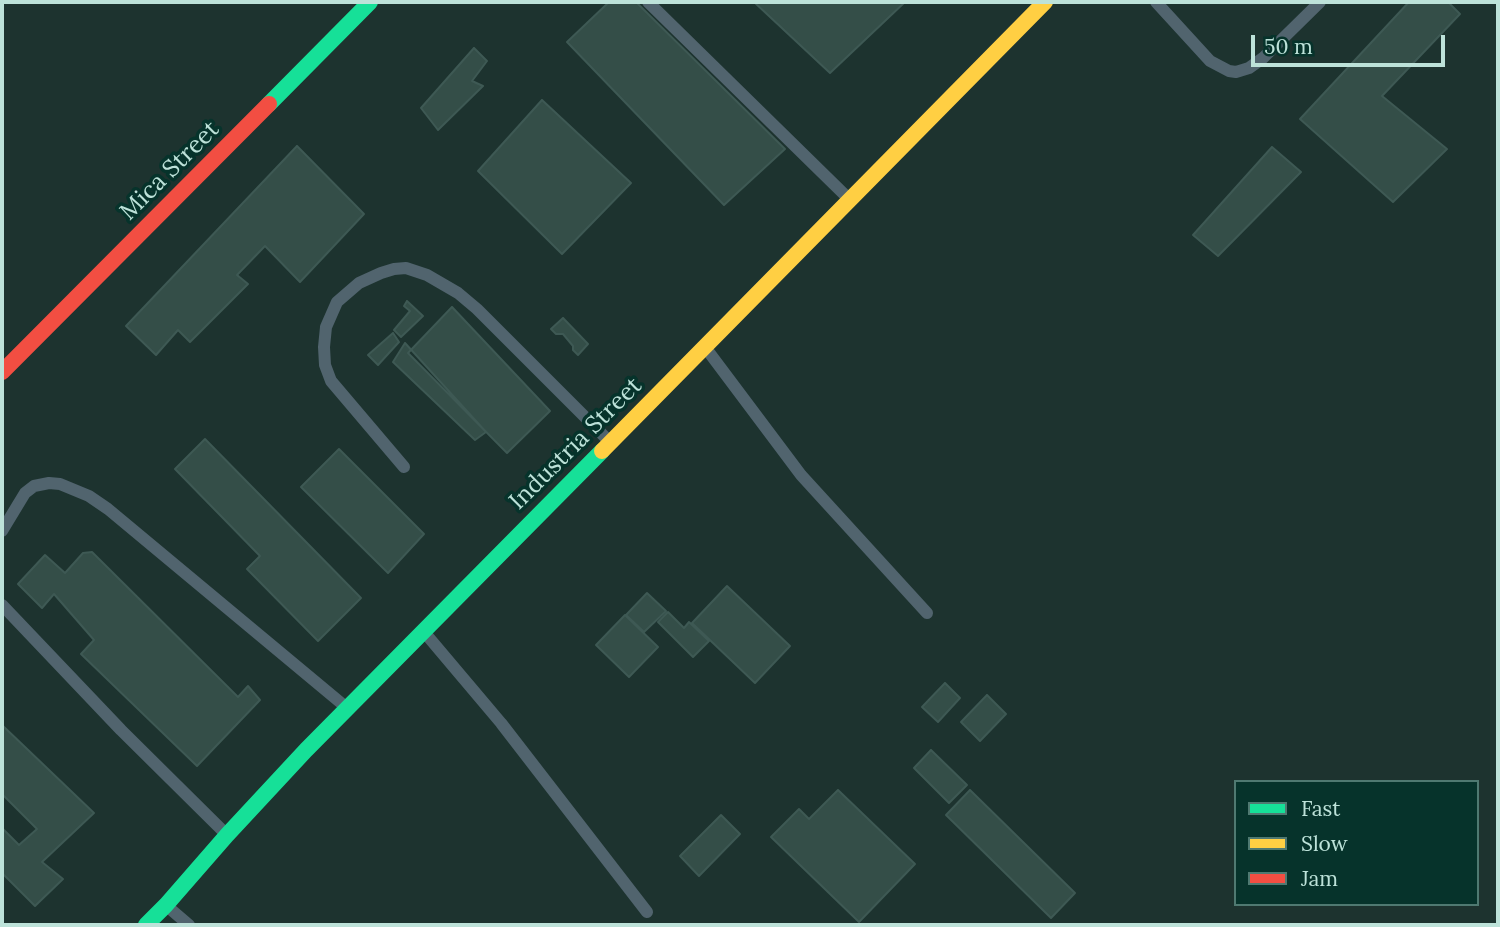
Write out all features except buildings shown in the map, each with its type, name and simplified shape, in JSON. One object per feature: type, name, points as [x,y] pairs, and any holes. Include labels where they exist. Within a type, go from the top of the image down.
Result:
[{"type":"street","name":"Mica Street","points":[[2,372],[370,2]]},
{"type":"street","name":"Industria Street","points":[[146,925],[347,708],[1045,2]]},
{"type":"lane","points":[[648,2],[849,200]]},
{"type":"lane","points":[[1156,2],[1210,61],[1236,72],[1249,68],[1263,58],[1320,2]]},
{"type":"lane","points":[[404,467],[331,381],[325,365],[324,347],[326,327],[337,302],[359,284],[394,269],[406,268],[427,275],[458,293],[610,442]]},
{"type":"lane","points":[[704,346],[801,475],[927,613]]},
{"type":"lane","points":[[2,531],[25,493],[34,486],[60,484],[89,496],[347,708]]},
{"type":"lane","points":[[2,605],[121,730],[227,835]]},
{"type":"lane","points":[[423,631],[500,723],[647,912]]},
{"type":"lane","points":[[166,905],[189,925]]},
{"type":"traffic: fast","points":[[269,104],[370,2]]},
{"type":"traffic: fast","points":[[146,925],[306,750],[602,451]]},
{"type":"traffic: slow","points":[[602,451],[1045,2]]},
{"type":"traffic: jam","points":[[2,372],[269,104]]}]
